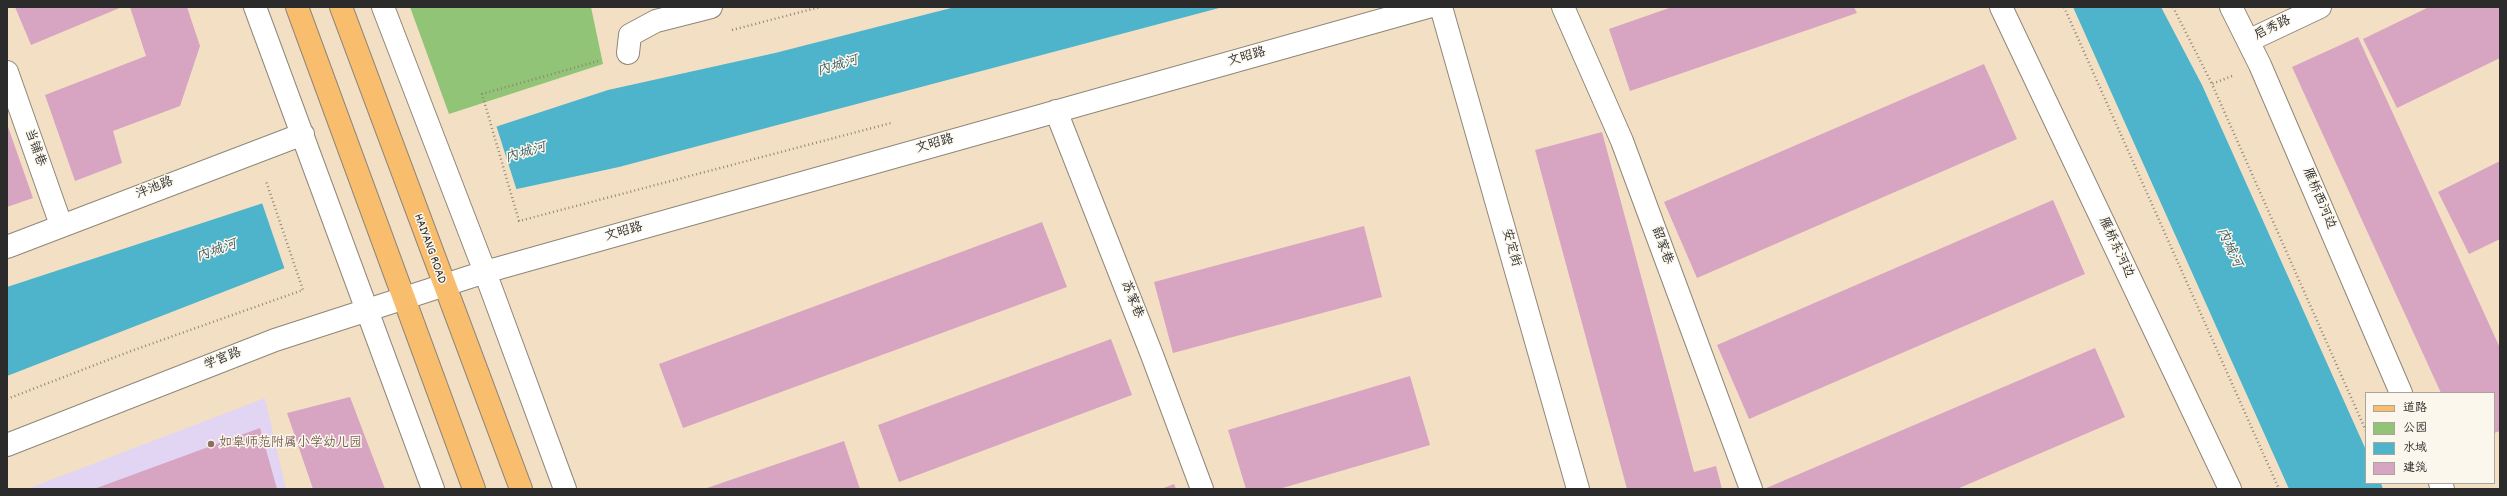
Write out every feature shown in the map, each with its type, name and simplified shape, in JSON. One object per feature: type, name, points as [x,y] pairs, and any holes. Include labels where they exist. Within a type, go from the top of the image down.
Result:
[{"type":"main road","points":[[297,7],[474,489]]},
{"type":"main road","name":"HAIYANG ROAD","points":[[341,7],[424,234],[521,489]]},
{"type":"street","points":[[256,7],[312,155],[433,489]]},
{"type":"street","points":[[383,7],[463,219],[485,272],[565,489]]},
{"type":"street","points":[[628,53],[630,35],[656,21],[711,7]]},
{"type":"street","name":"文昭路","points":[[444,286],[485,272],[1428,7]]},
{"type":"street","name":"安定街","points":[[1441,7],[1578,489]]},
{"type":"street","name":"韶家巷","points":[[1563,7],[1622,141],[1751,489]]},
{"type":"street","name":"雁桥东河边","points":[[2001,7],[2230,489]]},
{"type":"street","name":"雁桥西河边","points":[[2231,7],[2260,65],[2401,392]]},
{"type":"street","name":"启秀路","points":[[2248,42],[2320,7]]},
{"type":"street","name":"当铺巷","points":[[8,80],[61,225]]},
{"type":"street","name":"苏家巷","points":[[1056,111],[1152,355],[1202,489]]},
{"type":"street","name":"泮池路","points":[[7,247],[61,225],[303,134]]},
{"type":"street","name":"学宫路","points":[[7,445],[275,340],[444,286]]},
{"type":"path","points":[[2064,7],[2279,489]]},
{"type":"path","points":[[2173,7],[2212,84],[2365,430]]},
{"type":"path","points":[[2212,84],[2260,65]]},
{"type":"path","points":[[482,94],[519,222]]},
{"type":"path","points":[[7,399],[132,351],[303,290],[266,178]]},
{"type":"shaded area","name":"如皋师范附属小学幼儿园","points":[[265,398],[286,489],[27,489]]},
{"type":"green space","points":[[410,7],[591,7],[603,64],[449,114]]},
{"type":"water","name":"内城河","points":[[955,7],[1223,7],[619,167],[489,195],[308,259],[7,376],[7,287],[608,90],[775,53]]},
{"type":"water","name":"内城河","points":[[2073,7],[2161,7],[2202,85],[2365,448],[2365,484],[2381,484],[2383,489],[2289,489]]},
{"type":"pier","points":[[496,125],[517,191],[489,197],[285,270],[261,200]]},
{"type":"building","points":[[15,7],[122,7],[31,45]]},
{"type":"building","points":[[130,7],[187,7],[200,46],[180,106],[113,131],[122,163],[75,181],[45,95],[146,56]]},
{"type":"building","points":[[1672,7],[1854,7],[1857,13],[1630,91],[1609,29]]},
{"type":"building","points":[[2429,7],[2500,7],[2500,58],[2397,108],[2363,39]]},
{"type":"building","points":[[2358,37],[2500,348],[2500,431],[2495,433],[2495,392],[2441,392],[2292,67]]},
{"type":"building","points":[[1984,64],[2017,139],[1697,278],[1664,202]]},
{"type":"building","points":[[7,124],[33,198],[7,207]]},
{"type":"building","points":[[1602,132],[1694,472],[1716,466],[1722,489],[1627,489],[1535,150]]},
{"type":"building","points":[[2500,161],[2500,239],[2469,254],[2438,192]]},
{"type":"building","points":[[2053,200],[2085,274],[1749,419],[1717,345]]},
{"type":"building","points":[[1042,222],[1067,287],[683,428],[659,364]]},
{"type":"building","points":[[1364,226],[1382,297],[1173,353],[1154,282]]},
{"type":"building","points":[[1111,339],[1132,395],[899,482],[878,425]]},
{"type":"building","points":[[2095,348],[2125,417],[1957,489],[1764,489]]},
{"type":"building","points":[[1410,376],[1430,445],[1279,489],[1246,489],[1228,430]]},
{"type":"building","points":[[350,397],[385,489],[313,489],[287,413]]},
{"type":"building","points":[[260,428],[277,489],[94,489]]},
{"type":"building","points":[[844,441],[860,489],[704,489]]},
{"type":"building","points":[[1174,484],[1176,489],[1161,489]]},
{"type":"place","name":"如皋师范附属小学幼儿园","points":[[211,444]]}]
